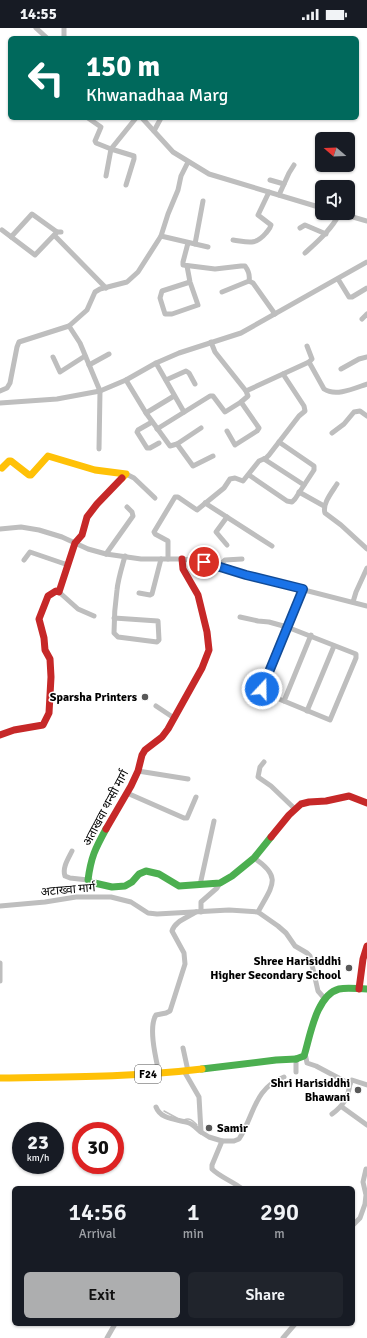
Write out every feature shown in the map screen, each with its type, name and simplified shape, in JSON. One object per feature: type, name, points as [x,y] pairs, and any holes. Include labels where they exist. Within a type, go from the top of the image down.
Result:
[{"type":"street","points":[[36,28],[45,36]]},
{"type":"street","points":[[91,120],[101,127],[95,142],[134,156],[126,185]]},
{"type":"street","points":[[106,176],[111,149],[134,120]]},
{"type":"street","points":[[144,120],[173,152],[209,174],[315,206]]},
{"type":"street","points":[[154,131],[160,120]]},
{"type":"street","points":[[0,391],[7,388],[10,383],[16,347],[19,342],[69,326],[87,310],[95,292],[100,289],[127,282],[138,272],[161,236],[178,190],[181,176],[188,162]]},
{"type":"street","points":[[278,195],[294,165]]},
{"type":"street","points":[[270,180],[284,184]]},
{"type":"street","points":[[233,240],[253,243],[258,242],[270,228],[271,225],[258,215],[268,192]]},
{"type":"street","points":[[195,244],[202,202]]},
{"type":"street","points":[[11,237],[32,214],[58,233],[106,288]]},
{"type":"street","points":[[355,217],[367,220]]},
{"type":"street","points":[[305,253],[326,234],[335,220]]},
{"type":"street","points":[[300,228],[305,225],[326,234]]},
{"type":"street","points":[[2,230],[35,255],[58,233]]},
{"type":"street","points":[[161,236],[208,246]]},
{"type":"street","points":[[188,242],[182,264],[187,266],[215,269],[245,266],[249,274],[249,280]]},
{"type":"street","points":[[0,403],[57,400],[100,391],[126,380],[156,363],[179,353],[241,333],[367,262]]},
{"type":"street","points":[[187,266],[190,282],[198,305],[172,314],[165,314],[160,298],[162,291],[190,282]]},
{"type":"street","points":[[338,279],[349,297],[352,297],[367,288]]},
{"type":"street","points":[[222,292],[249,280]]},
{"type":"street","points":[[249,280],[253,283],[275,314]]},
{"type":"street","points":[[362,319],[367,314]]},
{"type":"street","points":[[69,326],[80,342],[100,391],[99,449]]},
{"type":"street","points":[[157,429],[213,396],[225,412],[248,396],[246,390],[215,352],[211,342]]},
{"type":"street","points":[[246,390],[309,362],[312,359],[307,346]]},
{"type":"street","points":[[89,365],[109,354]]},
{"type":"street","points":[[53,357],[60,372],[85,356]]},
{"type":"street","points":[[341,369],[359,359],[367,357]]},
{"type":"street","points":[[309,362],[324,389],[328,391],[338,393],[367,384]]},
{"type":"street","points":[[156,363],[184,412]]},
{"type":"street","points":[[166,380],[186,371],[196,384]]},
{"type":"street","points":[[168,559],[168,541],[154,532],[175,497],[178,497],[197,510],[224,488],[230,479],[234,478],[243,482],[259,461],[269,455],[305,410],[283,374]]},
{"type":"street","points":[[126,380],[146,413],[170,446],[177,444],[201,428]]},
{"type":"street","points":[[146,413],[174,396]]},
{"type":"street","points":[[227,431],[235,444],[257,431],[259,428],[241,402]]},
{"type":"street","points":[[332,433],[344,424],[354,412],[360,411],[367,416]]},
{"type":"street","points":[[152,422],[137,432],[148,448],[159,443]]},
{"type":"street","points":[[249,475],[291,502],[295,500],[314,470],[314,466],[279,442]]},
{"type":"street","points":[[177,444],[194,466],[213,456]]},
{"type":"street","points":[[2,468],[9,461],[11,461],[28,475],[31,475],[48,456],[95,470],[126,474],[134,478],[155,498]]},
{"type":"street","points":[[264,459],[304,485]]},
{"type":"street","points":[[59,592],[75,543],[82,535],[87,517],[97,504],[126,474]]},
{"type":"street","points":[[336,484],[324,506],[325,514],[341,525],[352,537],[367,549]]},
{"type":"street","points":[[299,492],[324,506]]},
{"type":"street","points":[[205,503],[272,546]]},
{"type":"street","points":[[106,554],[133,516],[132,512],[127,507]]},
{"type":"street","points":[[226,517],[216,532],[227,545]]},
{"type":"street","points":[[0,529],[21,527],[27,528],[62,537],[97,553],[141,559],[182,558],[204,562],[367,606]]},
{"type":"street","points":[[24,560],[30,552],[68,565]]},
{"type":"street","points":[[114,618],[158,621],[160,640],[157,642],[118,637],[114,633],[114,618],[117,588],[125,556]]},
{"type":"street","name":"अताखवा थन्सी मार्ग","points":[[88,880],[91,860],[95,848],[127,793],[138,771],[145,750],[162,737],[207,657],[209,650],[207,632],[198,595],[183,570],[182,558]]},
{"type":"street","points":[[139,593],[152,594],[161,559]]},
{"type":"street","points":[[218,567],[225,560],[242,559]]},
{"type":"street","points":[[353,602],[367,568]]},
{"type":"street","points":[[240,617],[287,626],[356,654],[356,658],[330,720],[264,693],[262,689],[287,626],[303,589]]},
{"type":"street","points":[[0,735],[14,730],[43,725],[49,713],[50,659],[45,650],[44,638],[39,619],[48,596],[56,591],[59,592],[78,609],[94,616]]},
{"type":"street","points":[[284,701],[311,635]]},
{"type":"street","points":[[308,711],[334,646]]},
{"type":"street","points":[[156,706],[174,718]]},
{"type":"street","points":[[264,762],[260,767],[258,777],[271,786],[295,809]]},
{"type":"street","points":[[138,771],[188,779]]},
{"type":"street","points":[[127,793],[184,818],[187,818],[196,797]]},
{"type":"street","points":[[72,851],[65,865],[64,873],[65,876],[70,878],[88,880],[90,882],[112,886],[126,886],[139,873],[152,871],[179,886],[220,883],[232,876],[254,858],[289,814],[300,804],[326,801],[349,796],[367,802]]},
{"type":"street","points":[[200,884],[214,821]]},
{"type":"street","points":[[254,858],[268,869],[271,873],[272,879],[272,886],[258,912],[286,933],[295,946],[308,953],[318,991],[325,999]]},
{"type":"street","points":[[159,1073],[155,1055],[153,1019],[156,1015],[170,1011],[185,964],[184,953],[172,931],[178,922],[199,912],[201,902],[217,888],[220,883]]},
{"type":"street","points":[[111,897],[112,886]]},
{"type":"street","name":"अटाख्वा मार्ग","points":[[0,906],[45,902],[76,897],[111,897],[131,902],[148,913],[157,914],[229,910],[258,912]]},
{"type":"street","points":[[359,989],[363,959],[367,946]]},
{"type":"street","points":[[0,963],[0,981]]},
{"type":"street","points":[[296,1072],[296,1059],[301,1058],[305,1052],[317,1014],[325,999],[336,990],[367,989]]},
{"type":"street","points":[[183,1048],[186,1071],[199,1096],[201,1132]]},
{"type":"street","points":[[305,1052],[307,1063],[316,1066],[350,1084]]},
{"type":"street","name":"F24","points":[[0,1078],[118,1076],[186,1071],[296,1059]]},
{"type":"street","points":[[156,1107],[160,1114],[190,1124],[209,1137],[222,1142],[234,1142],[239,1139],[254,1105],[263,1092],[275,1080],[284,1077]]},
{"type":"street","points":[[332,1114],[342,1107],[349,1094],[352,1080],[367,1085]]},
{"type":"street","points":[[342,1107],[367,1124]]},
{"type":"street","points":[[222,1142],[212,1167],[217,1174],[238,1186]]},
{"type":"street","points":[[355,1223],[360,1218],[363,1211],[366,1195],[363,1182],[366,1169]]},
{"type":"street","points":[[107,1338],[114,1326]]},
{"type":"street","points":[[283,1338],[293,1326]]},
{"type":"waterway","points":[[164,1111],[177,1118]]},
{"type":"waterway","points":[[184,1120],[190,1119],[197,1125]]},
{"type":"traffic: fast","points":[[106,829],[94,853],[88,880],[90,882],[112,887],[125,886],[132,882],[139,874],[146,871],[159,874],[179,886],[220,883],[232,876],[254,858],[271,837]]},
{"type":"traffic: fast","points":[[296,1059],[304,1056],[319,1008],[331,993],[342,988],[367,989]]},
{"type":"traffic: fast","points":[[202,1069],[296,1059]]},
{"type":"traffic: slow","points":[[2,468],[9,461],[11,461],[31,475],[48,456],[95,470],[126,474],[122,478]]},
{"type":"traffic: slow","points":[[0,1078],[126,1075],[202,1069]]},
{"type":"traffic: jam","points":[[0,735],[14,730],[43,725],[49,713],[51,677],[50,659],[45,650],[44,638],[39,619],[48,596],[56,591],[59,592],[75,543],[82,535],[87,517],[97,504],[122,478]]},
{"type":"traffic: jam","points":[[106,829],[131,786],[138,771],[142,755],[145,750],[162,737],[168,729],[202,668],[209,650],[207,632],[198,595],[183,569],[182,559]]},
{"type":"traffic: jam","points":[[271,837],[289,815],[301,804],[349,796],[367,803]]},
{"type":"traffic: jam","points":[[359,989],[363,959],[367,946]]},
{"type":"place","name":"Sparsha Printers","points":[[145,697]]},
{"type":"place","name":"Shree Harisiddhi Higher Secondary School","points":[[349,968]]},
{"type":"place","name":"Shri Harisiddhi Bhawani","points":[[358,1090]]},
{"type":"place","name":"Samir","points":[[209,1128]]},
{"type":"route","points":[[204,562],[246,575],[303,589],[262,689]]}]
